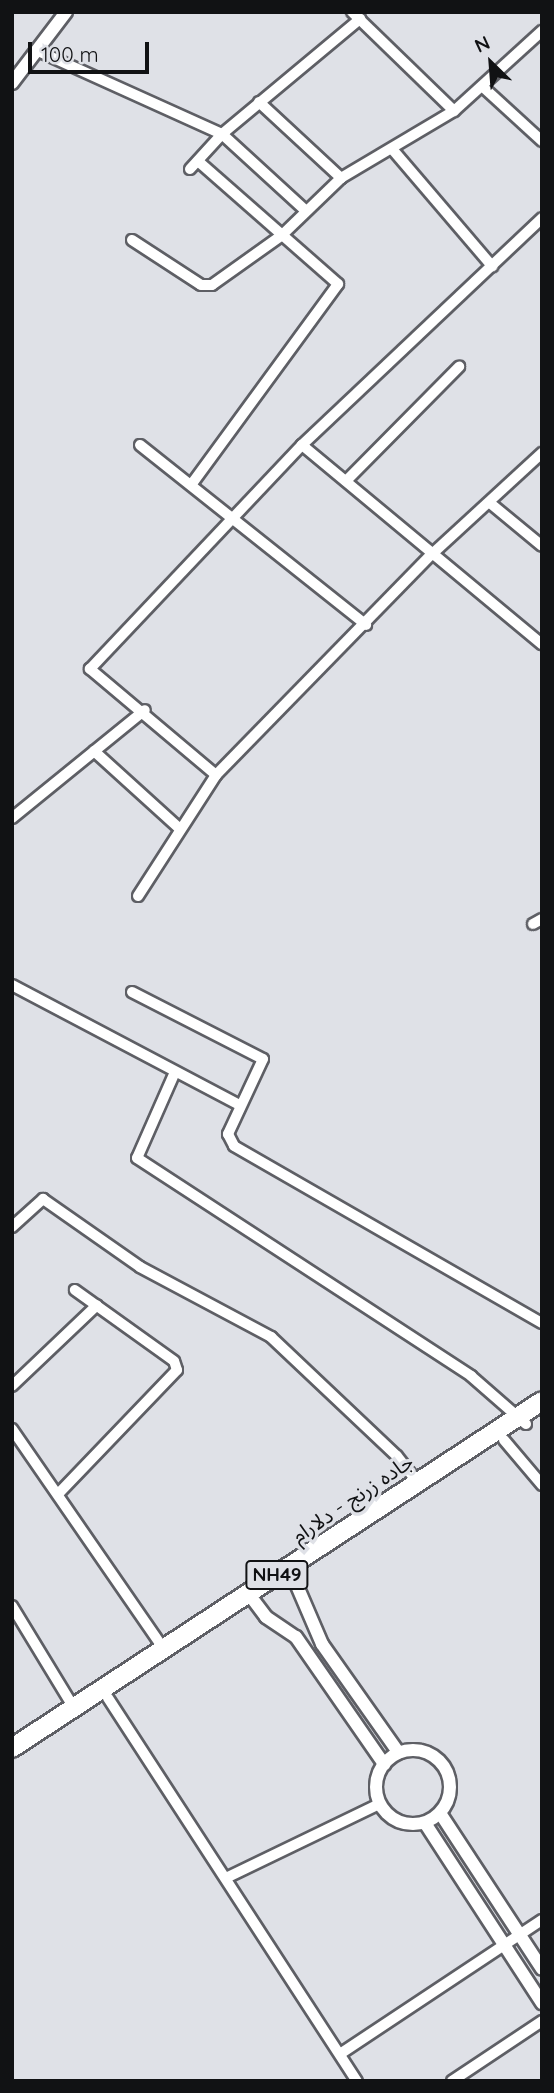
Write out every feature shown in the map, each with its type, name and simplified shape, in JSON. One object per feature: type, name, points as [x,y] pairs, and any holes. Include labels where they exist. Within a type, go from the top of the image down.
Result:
[{"type":"highway","name":"جاده زرنج - دلارام","points":[[12,1748],[164,1649],[504,1440],[542,1401]]},
{"type":"highway","name":"جاده زرنج - دلارام","points":[[292,1572],[417,1482],[522,1420],[542,1414]]},
{"type":"highway","name":"جاده زرنج - دلارام","points":[[12,1760],[108,1698],[251,1597]]},
{"type":"street","points":[[12,83],[66,12]]},
{"type":"street","points":[[191,485],[338,284],[194,165],[222,134],[356,15],[454,111]]},
{"type":"street","points":[[132,240],[201,285],[212,285],[282,235],[341,178],[393,150],[454,111],[542,31]]},
{"type":"street","points":[[38,51],[222,134],[306,211]]},
{"type":"street","points":[[482,88],[542,141]]},
{"type":"street","points":[[259,102],[341,178]]},
{"type":"street","points":[[393,150],[492,266]]},
{"type":"street","points":[[216,775],[145,710],[90,668],[177,571],[233,522],[302,445],[542,218]]},
{"type":"street","points":[[346,481],[459,367]]},
{"type":"street","points":[[140,445],[233,522],[263,538],[366,625]]},
{"type":"street","points":[[302,445],[431,555],[542,644]]},
{"type":"street","points":[[138,896],[179,828],[216,775],[366,625],[431,555],[542,453]]},
{"type":"street","points":[[490,503],[542,546]]},
{"type":"street","points":[[12,818],[145,710]]},
{"type":"street","points":[[94,751],[179,828]]},
{"type":"street","points":[[12,985],[240,1105]]},
{"type":"street","points":[[132,992],[263,1059],[228,1134],[234,1146],[542,1323]]},
{"type":"street","points":[[175,1072],[137,1158],[471,1376],[522,1420]]},
{"type":"street","points":[[12,1227],[43,1199],[140,1267],[271,1337],[397,1456],[417,1482]]},
{"type":"street","points":[[60,1492],[177,1370],[174,1361],[75,1290]]},
{"type":"street","points":[[12,1386],[97,1305]]},
{"type":"street","points":[[12,1429],[60,1492],[164,1649]]},
{"type":"street","points":[[504,1440],[542,1485]]},
{"type":"street","points":[[292,1572],[322,1644],[399,1753]]},
{"type":"street","points":[[251,1597],[296,1637],[384,1764]]},
{"type":"street","points":[[12,1606],[74,1708]]},
{"type":"street","points":[[108,1698],[228,1878],[357,2081]]},
{"type":"street","points":[[427,1752],[442,1763],[450,1788],[440,1813],[425,1823],[399,1821],[379,1804],[375,1786],[384,1764],[399,1753],[427,1752]]},
{"type":"street","points":[[228,1878],[379,1804]]},
{"type":"street","points":[[440,1813],[542,1969]]},
{"type":"street","points":[[425,1823],[542,2003]]},
{"type":"street","points":[[340,2054],[542,1920]]},
{"type":"street","points":[[452,2081],[542,2021]]}]
